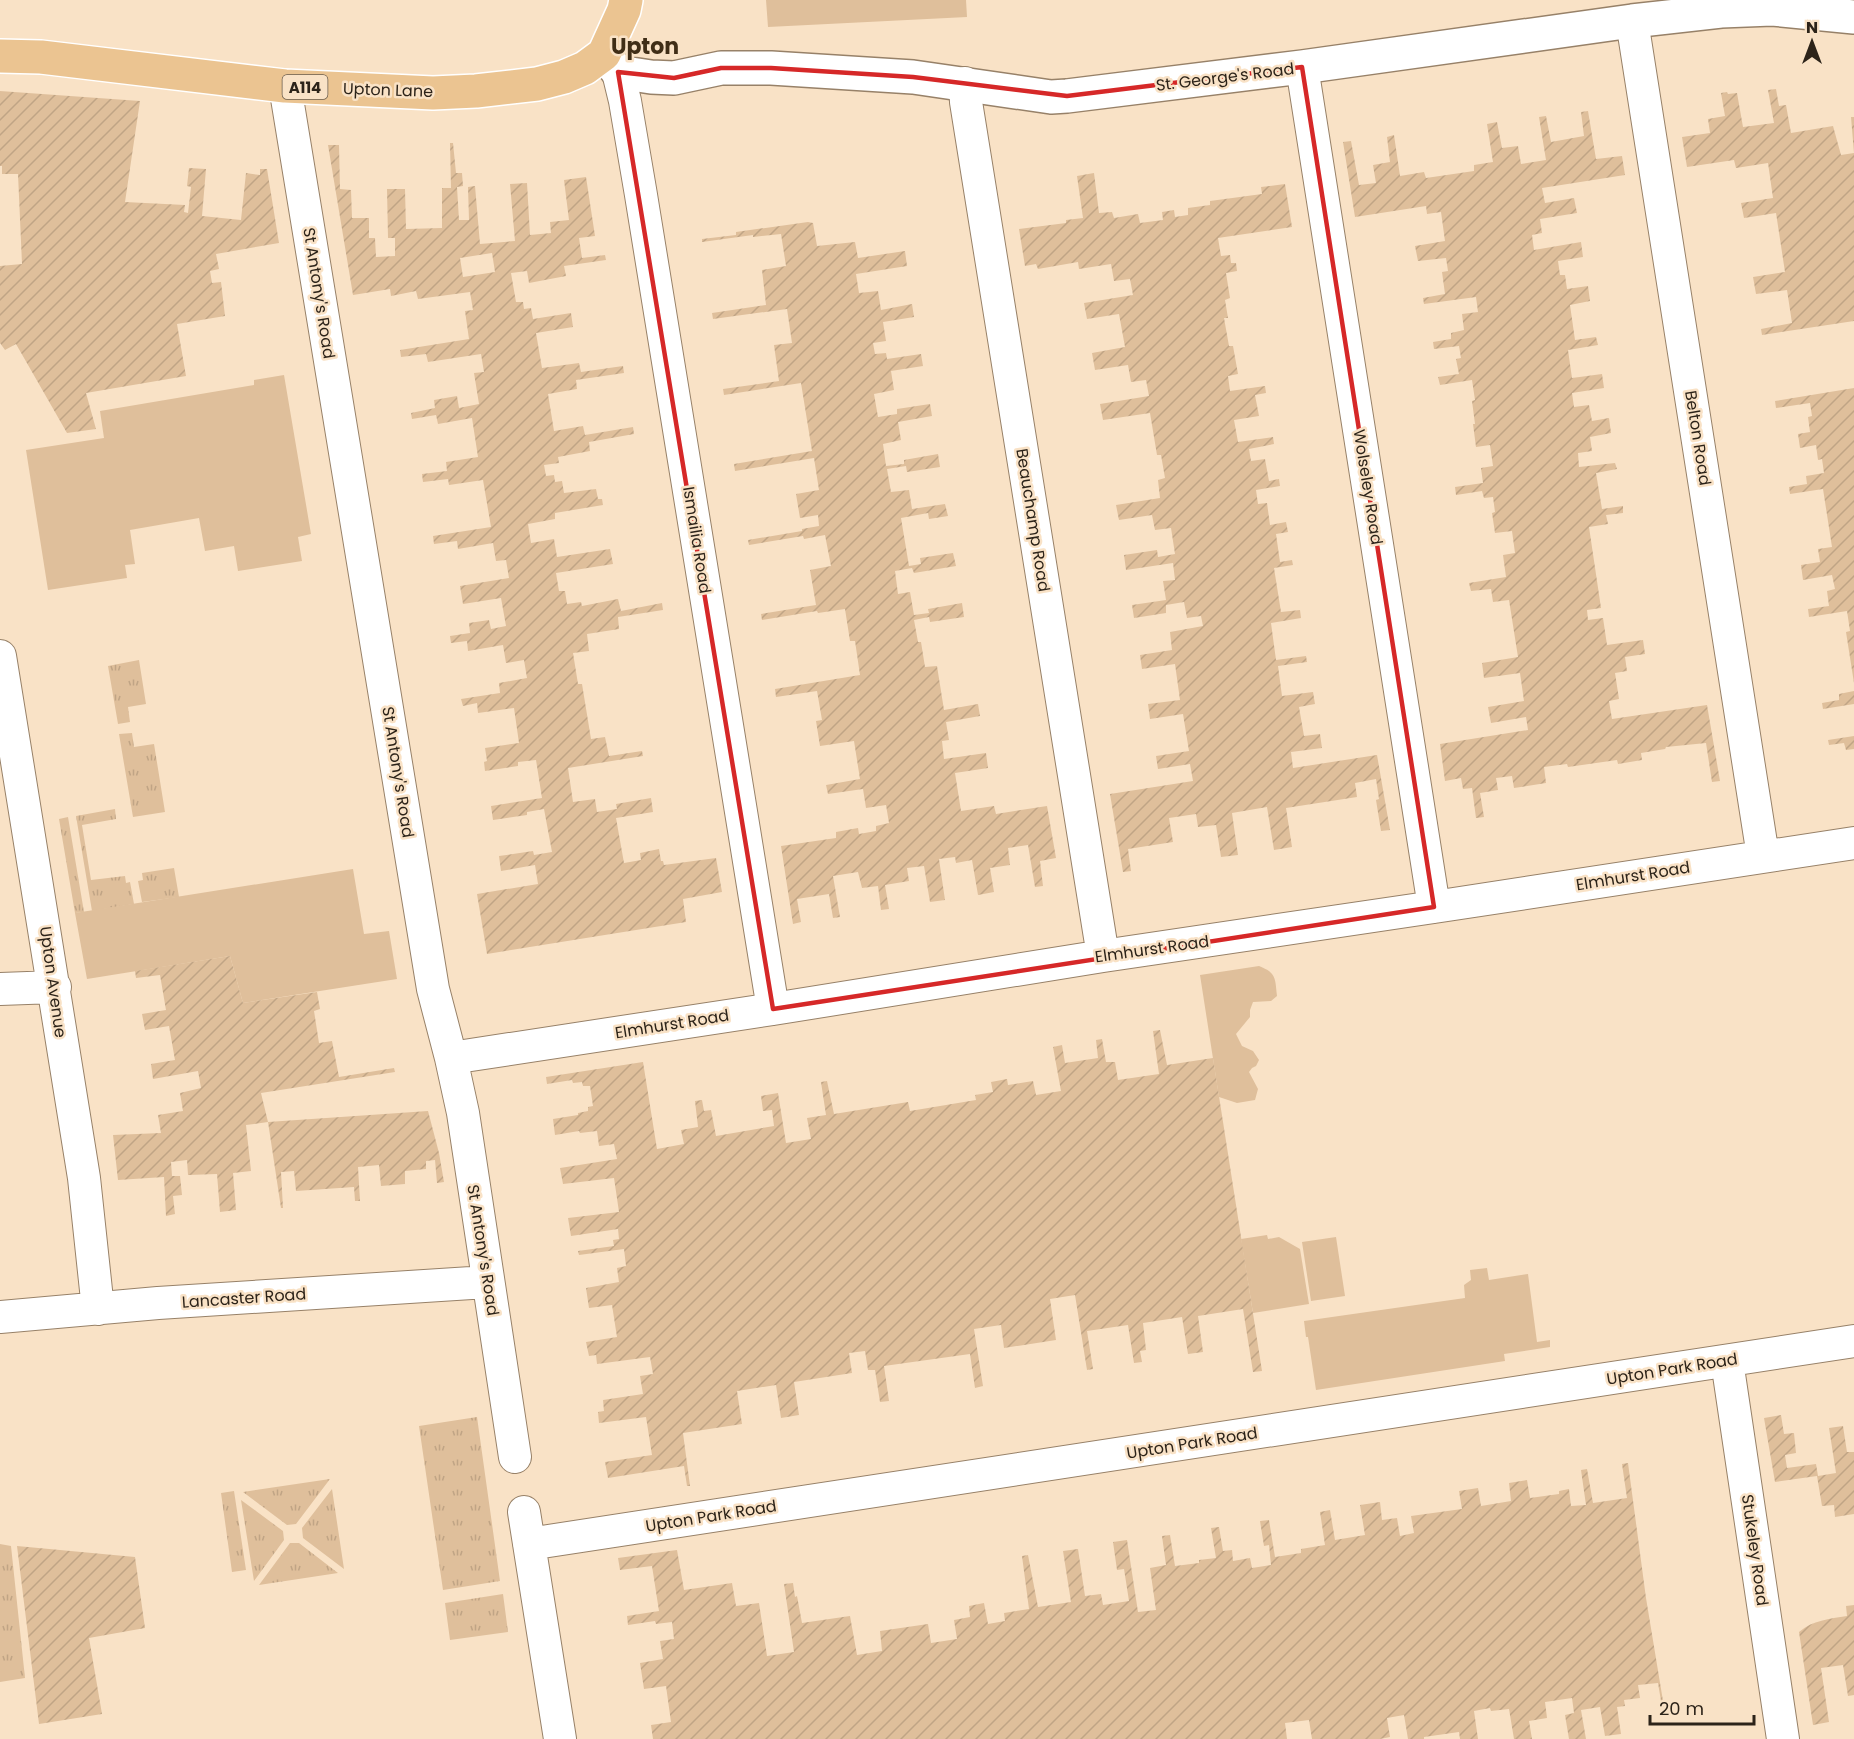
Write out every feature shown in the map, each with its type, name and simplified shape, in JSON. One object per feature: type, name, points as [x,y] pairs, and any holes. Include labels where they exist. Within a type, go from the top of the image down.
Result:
[{"type":"main road","points":[[611,63],[626,0]]},
{"type":"main road","name":"Upton Lane","points":[[0,56],[41,57],[285,86],[433,93],[537,84],[564,77],[585,68],[611,63]]},
{"type":"street","name":"St. George's Road","points":[[611,63],[651,77],[674,78],[721,68],[771,68],[913,76],[1051,97],[1302,67],[1632,21],[1721,11],[1772,9],[1854,17]]},
{"type":"street","name":"Belton Road","points":[[1632,21],[1763,856]]},
{"type":"street","name":"Ismailia Road","points":[[611,63],[625,101],[773,1009]]},
{"type":"street","name":"Wolseley Road","points":[[1302,67],[1434,908]]},
{"type":"street","name":"Beauchamp Road","points":[[965,83],[966,102],[1103,956]]},
{"type":"street","name":"St Antony's Road","points":[[285,86],[433,989],[463,1113],[515,1457]]},
{"type":"street","name":"Upton Avenue","points":[[0,656],[84,1178],[98,1308]]},
{"type":"street","name":"Elmhurst Road","points":[[451,1058],[1103,956],[1854,843]]},
{"type":"street","points":[[0,989],[55,987]]},
{"type":"street","name":"Lancaster Road","points":[[0,1317],[158,1303],[487,1282]]},
{"type":"street","name":"Upton Park Road","points":[[529,1544],[1854,1341]]},
{"type":"street","name":"Stukeley Road","points":[[1727,1361],[1783,1739]]},
{"type":"street","points":[[524,1512],[560,1739]]},
{"type":"highlighted area","points":[[1302,67],[1434,907],[773,1009],[618,72],[674,78],[721,68],[771,68],[913,77],[1067,96]]},
{"type":"green space","points":[[766,0],[966,0],[967,17],[768,27]]},
{"type":"green space","points":[[1776,89],[1779,106],[1786,105],[1791,133],[1833,126],[1841,155],[1854,153],[1854,321],[1762,335],[1761,329],[1792,323],[1787,290],[1756,294],[1753,277],[1785,272],[1776,213],[1744,218],[1741,203],[1773,198],[1768,163],[1736,168],[1734,160],[1687,167],[1682,137],[1710,133],[1708,119],[1725,116],[1721,93],[1727,92],[1728,94],[1737,93],[1743,127],[1774,123],[1768,90]]},
{"type":"green space","points":[[0,91],[140,101],[125,202],[185,205],[184,212],[188,213],[191,187],[187,186],[189,168],[206,169],[202,216],[241,220],[246,173],[260,175],[260,169],[267,169],[279,243],[216,254],[219,269],[210,271],[212,283],[221,282],[225,316],[177,324],[186,376],[86,393],[96,429],[67,433],[16,344],[5,350],[0,343],[0,266],[22,264],[18,174],[2,174],[2,166],[0,166]]},
{"type":"green space","points":[[1588,111],[1596,159],[1622,156],[1625,175],[1542,188],[1545,203],[1574,198],[1577,213],[1540,219],[1542,233],[1532,235],[1534,250],[1581,242],[1583,257],[1558,261],[1560,275],[1565,275],[1567,289],[1588,286],[1590,301],[1570,305],[1575,340],[1596,337],[1598,345],[1568,350],[1572,378],[1602,374],[1604,388],[1572,393],[1574,407],[1589,405],[1592,421],[1609,418],[1611,433],[1590,437],[1592,451],[1578,453],[1579,467],[1615,463],[1617,469],[1596,473],[1602,509],[1623,506],[1623,513],[1606,515],[1608,524],[1589,527],[1601,608],[1587,610],[1588,620],[1603,618],[1607,645],[1643,640],[1645,654],[1625,657],[1627,671],[1615,673],[1619,699],[1609,701],[1612,719],[1707,705],[1720,781],[1712,782],[1706,743],[1666,747],[1641,753],[1642,760],[1618,764],[1617,760],[1568,767],[1567,764],[1544,767],[1546,783],[1514,788],[1512,776],[1496,778],[1498,790],[1480,793],[1484,817],[1476,818],[1472,788],[1463,789],[1461,778],[1445,781],[1440,744],[1528,730],[1526,717],[1491,723],[1488,707],[1524,701],[1520,673],[1484,678],[1482,663],[1518,657],[1509,600],[1493,602],[1491,589],[1471,591],[1469,583],[1506,577],[1503,555],[1515,553],[1512,531],[1495,533],[1492,513],[1495,512],[1493,497],[1484,498],[1482,491],[1456,495],[1455,487],[1483,483],[1481,468],[1493,466],[1490,445],[1476,447],[1472,401],[1475,400],[1472,380],[1440,385],[1438,377],[1459,374],[1456,359],[1461,358],[1459,346],[1434,349],[1433,342],[1451,339],[1451,333],[1464,330],[1462,314],[1478,312],[1476,297],[1424,304],[1423,298],[1445,294],[1442,272],[1448,271],[1446,258],[1418,261],[1415,246],[1445,241],[1441,212],[1427,214],[1426,206],[1355,217],[1343,142],[1351,141],[1359,185],[1376,183],[1373,165],[1390,162],[1387,137],[1394,135],[1400,176],[1424,172],[1426,178],[1474,171],[1474,165],[1493,162],[1487,124],[1497,122],[1502,148],[1518,146],[1521,164],[1546,160],[1539,117],[1546,116],[1551,142],[1584,136],[1581,112]]},
{"type":"green space","points":[[1851,117],[1854,117],[1854,153]]},
{"type":"green space","points":[[450,143],[453,143],[456,173],[462,173],[463,186],[457,187],[459,220],[469,220],[468,187],[475,186],[480,244],[515,241],[510,184],[527,183],[530,235],[551,233],[550,222],[569,220],[564,180],[586,177],[595,236],[579,238],[582,258],[605,255],[606,260],[564,266],[566,276],[529,283],[527,271],[511,273],[516,302],[523,302],[524,309],[531,308],[533,319],[571,313],[573,327],[536,333],[542,368],[579,363],[581,372],[623,366],[624,373],[576,380],[577,389],[548,394],[554,431],[583,426],[585,435],[633,427],[634,434],[589,442],[590,451],[558,457],[559,463],[544,465],[546,476],[554,475],[555,482],[562,481],[564,493],[596,489],[598,499],[602,499],[603,505],[555,513],[555,519],[528,524],[531,543],[554,539],[557,557],[610,549],[613,564],[556,573],[559,591],[565,591],[567,604],[581,602],[582,606],[618,599],[621,611],[662,603],[663,610],[618,617],[619,629],[587,634],[589,651],[573,653],[578,684],[582,684],[591,739],[605,737],[609,756],[642,751],[643,756],[568,768],[573,802],[595,799],[597,812],[617,809],[616,804],[651,798],[653,812],[616,818],[624,863],[641,860],[640,853],[659,849],[664,865],[716,858],[722,892],[683,899],[686,922],[487,954],[477,894],[538,884],[535,865],[501,871],[499,856],[533,851],[534,855],[552,852],[544,809],[527,812],[527,815],[493,820],[491,806],[542,798],[536,760],[518,762],[518,766],[485,771],[484,762],[487,761],[485,748],[519,743],[514,708],[478,713],[477,703],[463,706],[461,699],[500,693],[499,683],[527,678],[524,660],[506,663],[503,645],[468,651],[467,641],[451,643],[450,636],[470,633],[469,623],[489,620],[491,629],[506,626],[501,598],[463,604],[460,586],[509,578],[506,560],[496,561],[493,543],[458,549],[457,541],[434,544],[433,536],[491,527],[483,480],[449,485],[448,479],[423,482],[422,474],[447,471],[446,462],[478,457],[472,418],[438,424],[436,415],[412,419],[411,413],[435,408],[434,400],[457,396],[459,408],[479,404],[474,373],[484,372],[481,354],[428,362],[426,354],[401,357],[400,350],[469,339],[465,311],[473,310],[470,292],[418,299],[416,291],[391,296],[390,289],[353,295],[328,145],[339,145],[340,189],[351,190],[352,218],[369,218],[369,238],[375,238],[376,257],[395,256],[395,238],[388,238],[387,189],[405,189],[406,229],[442,228],[442,188],[451,188]],"holes":[[[492,253],[495,272],[463,277],[460,258]]]},
{"type":"green space","points":[[1094,173],[1099,213],[1112,212],[1114,218],[1138,214],[1140,223],[1163,220],[1162,212],[1174,210],[1175,217],[1188,215],[1188,208],[1210,205],[1210,201],[1262,194],[1261,187],[1285,184],[1292,227],[1218,238],[1221,256],[1230,255],[1231,263],[1236,263],[1237,271],[1226,273],[1230,298],[1225,300],[1228,318],[1224,318],[1229,346],[1233,346],[1238,374],[1228,376],[1230,391],[1265,386],[1266,393],[1255,395],[1259,416],[1234,420],[1238,442],[1273,437],[1274,444],[1249,449],[1251,461],[1265,459],[1269,481],[1279,479],[1280,486],[1256,490],[1258,504],[1267,503],[1270,525],[1286,522],[1288,532],[1276,534],[1280,562],[1292,560],[1293,565],[1274,568],[1281,612],[1300,610],[1301,618],[1271,623],[1276,660],[1306,656],[1307,662],[1278,666],[1282,696],[1313,692],[1315,704],[1299,707],[1304,736],[1320,734],[1322,748],[1291,752],[1293,768],[1377,755],[1390,830],[1381,831],[1376,800],[1379,799],[1376,779],[1355,783],[1357,797],[1286,808],[1292,847],[1274,850],[1267,807],[1232,813],[1238,855],[1221,857],[1216,825],[1198,827],[1196,814],[1169,818],[1173,842],[1128,849],[1131,871],[1123,872],[1110,794],[1193,781],[1190,764],[1158,769],[1156,756],[1189,751],[1183,714],[1150,719],[1148,704],[1180,700],[1175,664],[1142,669],[1140,655],[1172,650],[1170,632],[1203,626],[1201,616],[1187,618],[1184,602],[1166,605],[1166,613],[1134,618],[1132,605],[1166,600],[1163,581],[1175,580],[1173,563],[1126,570],[1124,555],[1157,550],[1158,557],[1175,554],[1171,528],[1155,530],[1152,515],[1119,520],[1116,505],[1160,498],[1158,480],[1165,478],[1161,455],[1157,455],[1150,413],[1103,420],[1100,404],[1149,396],[1146,380],[1131,382],[1128,365],[1095,370],[1092,353],[1125,347],[1119,314],[1087,319],[1084,303],[1133,295],[1130,279],[1114,281],[1111,264],[1079,269],[1078,262],[1038,269],[1036,264],[1025,266],[1019,229],[1066,223],[1066,220],[1083,218],[1077,176]]},
{"type":"green space","points":[[813,223],[817,246],[855,242],[858,258],[905,251],[907,266],[856,274],[859,293],[878,291],[881,310],[912,304],[914,317],[883,322],[886,341],[873,343],[875,354],[886,353],[887,359],[921,354],[923,366],[891,371],[894,390],[874,394],[878,417],[897,414],[897,409],[930,404],[932,416],[898,422],[901,440],[883,444],[886,466],[904,464],[904,460],[938,454],[940,467],[907,472],[906,466],[887,469],[891,492],[909,490],[912,509],[945,504],[948,516],[929,519],[928,513],[901,518],[909,566],[921,564],[920,558],[953,553],[956,566],[914,573],[912,568],[895,571],[898,594],[910,592],[914,615],[929,613],[928,609],[962,603],[964,617],[930,622],[929,617],[914,620],[918,642],[921,642],[925,667],[937,666],[944,710],[978,704],[980,716],[946,722],[949,740],[942,741],[944,759],[986,753],[988,768],[955,773],[961,811],[994,806],[996,814],[1047,806],[1056,858],[1040,861],[1043,886],[1035,887],[1028,845],[1008,848],[1010,865],[990,868],[994,892],[978,895],[972,860],[956,863],[955,857],[939,859],[945,900],[930,902],[924,866],[907,868],[909,881],[885,885],[889,909],[881,910],[878,886],[862,888],[858,872],[833,876],[840,917],[833,918],[829,894],[797,899],[801,922],[793,924],[781,846],[836,838],[836,832],[858,828],[859,834],[876,831],[876,826],[889,823],[886,805],[866,808],[863,789],[828,794],[826,785],[860,779],[854,741],[820,746],[816,721],[822,720],[817,691],[776,697],[775,689],[860,675],[855,641],[850,641],[845,609],[762,620],[761,614],[816,605],[810,570],[831,566],[825,535],[804,539],[803,536],[749,545],[748,540],[819,526],[818,515],[800,518],[796,494],[819,490],[814,458],[735,471],[734,464],[812,451],[801,383],[724,395],[723,389],[779,381],[774,345],[792,343],[787,309],[713,319],[712,313],[766,305],[762,270],[786,266],[781,234],[753,237],[753,235],[702,242],[702,239]]},
{"type":"green space","points":[[284,375],[311,534],[298,537],[302,561],[238,571],[234,546],[205,551],[199,518],[130,530],[135,564],[125,565],[127,578],[48,590],[26,450],[104,438],[100,411],[254,385],[254,380]]},
{"type":"green space","points":[[1854,388],[1854,683],[1846,632],[1850,631],[1847,611],[1809,617],[1808,609],[1829,606],[1827,591],[1835,589],[1832,575],[1803,580],[1801,565],[1820,562],[1818,549],[1832,547],[1823,489],[1790,494],[1789,487],[1807,484],[1806,476],[1824,473],[1822,459],[1818,460],[1816,445],[1800,448],[1798,434],[1810,432],[1808,417],[1812,416],[1810,403],[1776,408],[1775,401]]},
{"type":"green space","points":[[139,660],[146,704],[128,707],[130,722],[118,724],[108,666]]},
{"type":"green space","points":[[1854,691],[1854,704],[1823,709],[1822,703],[1839,700],[1839,694]]},
{"type":"green space","points":[[132,733],[134,747],[154,744],[165,812],[133,817],[119,734]]},
{"type":"green space","points":[[1854,736],[1854,749],[1846,750],[1844,743],[1829,745],[1828,740]]},
{"type":"green space","points":[[115,809],[116,819],[82,825],[91,880],[125,876],[126,883],[130,882],[134,904],[92,911],[76,816]]},
{"type":"green space","points":[[68,817],[84,912],[75,913],[59,819]]},
{"type":"green space","points":[[174,868],[179,897],[142,902],[138,881],[143,880],[142,873]]},
{"type":"green space","points":[[353,869],[364,934],[389,931],[397,979],[243,1003],[230,956],[87,979],[75,913]]},
{"type":"green space","points":[[230,956],[243,1003],[317,992],[320,1009],[314,1011],[319,1043],[332,1041],[339,1077],[394,1068],[395,1072],[261,1093],[268,1122],[246,1125],[251,1171],[233,1173],[236,1210],[220,1212],[217,1174],[188,1175],[187,1160],[171,1162],[172,1176],[180,1176],[182,1195],[173,1196],[175,1214],[166,1216],[164,1177],[118,1180],[113,1135],[161,1133],[158,1115],[183,1111],[180,1093],[201,1088],[198,1071],[153,1079],[151,1064],[175,1060],[169,1026],[145,1030],[142,1014],[166,1010],[160,975],[136,978],[135,971]]},
{"type":"green space","points":[[1259,966],[1269,971],[1274,977],[1277,996],[1271,1001],[1253,1002],[1250,1017],[1236,1034],[1242,1046],[1253,1051],[1259,1060],[1249,1072],[1258,1089],[1255,1100],[1237,1103],[1219,1097],[1200,975]]},
{"type":"green space","points":[[1160,1030],[1167,1065],[1213,1058],[1262,1371],[1253,1372],[1243,1309],[1198,1316],[1203,1352],[1188,1354],[1182,1317],[1143,1323],[1146,1350],[1140,1351],[1142,1362],[1134,1363],[1128,1325],[1087,1331],[1093,1369],[1087,1370],[1075,1295],[1050,1299],[1056,1340],[1004,1348],[1001,1325],[974,1329],[983,1386],[975,1388],[970,1354],[884,1366],[889,1401],[880,1402],[875,1370],[868,1370],[865,1351],[849,1353],[852,1373],[794,1382],[799,1415],[781,1418],[776,1385],[737,1391],[742,1424],[683,1433],[690,1486],[687,1486],[684,1466],[608,1478],[605,1462],[652,1455],[646,1417],[599,1423],[598,1412],[604,1411],[603,1400],[643,1394],[640,1376],[653,1374],[650,1357],[597,1364],[596,1355],[589,1356],[586,1342],[617,1337],[612,1305],[589,1308],[586,1288],[619,1282],[617,1268],[626,1266],[624,1249],[579,1255],[578,1251],[614,1246],[613,1240],[619,1239],[618,1229],[571,1236],[568,1218],[619,1212],[614,1178],[563,1184],[560,1168],[617,1159],[614,1144],[599,1146],[597,1131],[555,1135],[553,1119],[578,1115],[593,1106],[590,1086],[583,1086],[582,1082],[573,1083],[572,1080],[547,1084],[546,1077],[643,1062],[657,1149],[684,1144],[681,1130],[698,1127],[695,1101],[702,1100],[704,1111],[711,1110],[716,1136],[774,1126],[772,1110],[763,1111],[761,1096],[778,1093],[786,1143],[811,1139],[807,1118],[826,1115],[821,1082],[827,1081],[834,1114],[908,1102],[910,1111],[976,1100],[975,1095],[993,1092],[991,1082],[1007,1079],[1008,1085],[1033,1081],[1036,1095],[1061,1091],[1053,1047],[1062,1045],[1065,1063],[1098,1058],[1096,1040],[1102,1039],[1106,1062],[1115,1062],[1118,1080],[1159,1074],[1153,1031]]},
{"type":"green space","points":[[428,1111],[444,1182],[437,1183],[435,1160],[426,1161],[426,1169],[405,1171],[405,1184],[381,1186],[379,1165],[358,1167],[360,1201],[355,1201],[354,1187],[296,1191],[294,1171],[281,1172],[283,1208],[281,1208],[268,1122]]},
{"type":"green space","points":[[1267,1235],[1268,1239],[1279,1237],[1300,1249],[1309,1304],[1253,1313],[1241,1239]]},
{"type":"green space","points":[[1336,1237],[1345,1296],[1311,1301],[1302,1242]]},
{"type":"green space","points":[[1487,1268],[1489,1280],[1528,1274],[1537,1342],[1550,1340],[1550,1347],[1504,1354],[1505,1361],[1316,1390],[1304,1321],[1465,1298],[1464,1285],[1471,1280],[1470,1270]]},
{"type":"green space","points":[[1781,1415],[1784,1434],[1794,1433],[1796,1453],[1785,1455],[1787,1468],[1816,1464],[1818,1476],[1836,1473],[1829,1428],[1843,1426],[1847,1452],[1854,1452],[1854,1514],[1835,1517],[1834,1505],[1822,1506],[1817,1476],[1775,1482],[1764,1418]]},
{"type":"green space","points":[[477,1417],[500,1581],[443,1590],[419,1426]]},
{"type":"green space","points":[[1628,1463],[1646,1598],[1664,1707],[1662,1707],[1658,1683],[1638,1685],[1640,1698],[1624,1700],[1625,1706],[1617,1707],[1621,1734],[1605,1736],[1600,1707],[1581,1710],[1586,1739],[1569,1739],[1565,1715],[1574,1713],[1572,1698],[1545,1702],[1547,1718],[1529,1721],[1532,1739],[1514,1739],[1509,1709],[1491,1711],[1490,1708],[1474,1711],[1478,1739],[1460,1739],[1459,1732],[1424,1737],[1424,1739],[1408,1739],[1404,1715],[1387,1718],[1390,1737],[1380,1739],[1312,1739],[1309,1720],[1285,1723],[1287,1739],[653,1739],[651,1725],[671,1722],[666,1686],[644,1689],[640,1663],[663,1659],[660,1641],[674,1639],[672,1622],[656,1624],[655,1621],[628,1625],[627,1616],[659,1611],[652,1566],[620,1570],[618,1558],[677,1550],[684,1590],[732,1583],[736,1606],[759,1603],[767,1656],[794,1652],[784,1584],[793,1583],[802,1623],[850,1616],[857,1655],[882,1651],[880,1631],[928,1624],[931,1643],[957,1639],[954,1620],[970,1617],[969,1606],[984,1603],[988,1624],[1005,1621],[1004,1613],[1029,1609],[1022,1556],[1028,1555],[1038,1607],[1071,1602],[1063,1551],[1078,1549],[1085,1596],[1101,1594],[1103,1605],[1129,1601],[1124,1569],[1117,1570],[1113,1542],[1127,1540],[1138,1612],[1156,1610],[1150,1568],[1166,1565],[1162,1536],[1170,1535],[1175,1566],[1199,1563],[1199,1560],[1216,1558],[1211,1528],[1219,1527],[1223,1551],[1232,1550],[1233,1561],[1250,1558],[1252,1568],[1271,1565],[1269,1545],[1264,1546],[1260,1521],[1269,1520],[1275,1557],[1301,1553],[1301,1549],[1325,1545],[1320,1512],[1330,1510],[1335,1540],[1365,1535],[1360,1505],[1380,1502],[1382,1520],[1397,1518],[1400,1536],[1414,1533],[1411,1516],[1462,1509],[1459,1491],[1478,1488],[1481,1506],[1511,1501],[1509,1483],[1527,1480],[1530,1498],[1559,1494],[1559,1491],[1569,1489],[1571,1506],[1586,1505],[1581,1470],[1587,1469],[1593,1503],[1627,1498],[1622,1464]]},
{"type":"green space","points":[[330,1479],[296,1524],[287,1525],[243,1492]]},
{"type":"green space","points":[[332,1489],[344,1569],[303,1538],[302,1528]]},
{"type":"green space","points":[[234,1491],[246,1570],[232,1572],[221,1493]]},
{"type":"green space","points":[[241,1500],[283,1531],[284,1540],[254,1581]]},
{"type":"green space","points":[[290,1543],[299,1543],[338,1573],[259,1585]]},
{"type":"green space","points":[[0,1544],[11,1546],[25,1678],[0,1682]]},
{"type":"green space","points":[[17,1546],[135,1557],[145,1628],[89,1638],[102,1714],[39,1724]]},
{"type":"green space","points":[[503,1594],[508,1632],[450,1640],[445,1603]]},
{"type":"green space","points":[[1854,1605],[1854,1695],[1848,1696],[1843,1665],[1821,1668],[1829,1722],[1813,1725],[1799,1632],[1816,1622],[1847,1616],[1846,1606]]},
{"type":"district","name":"Upton","points":[[645,46]]}]
